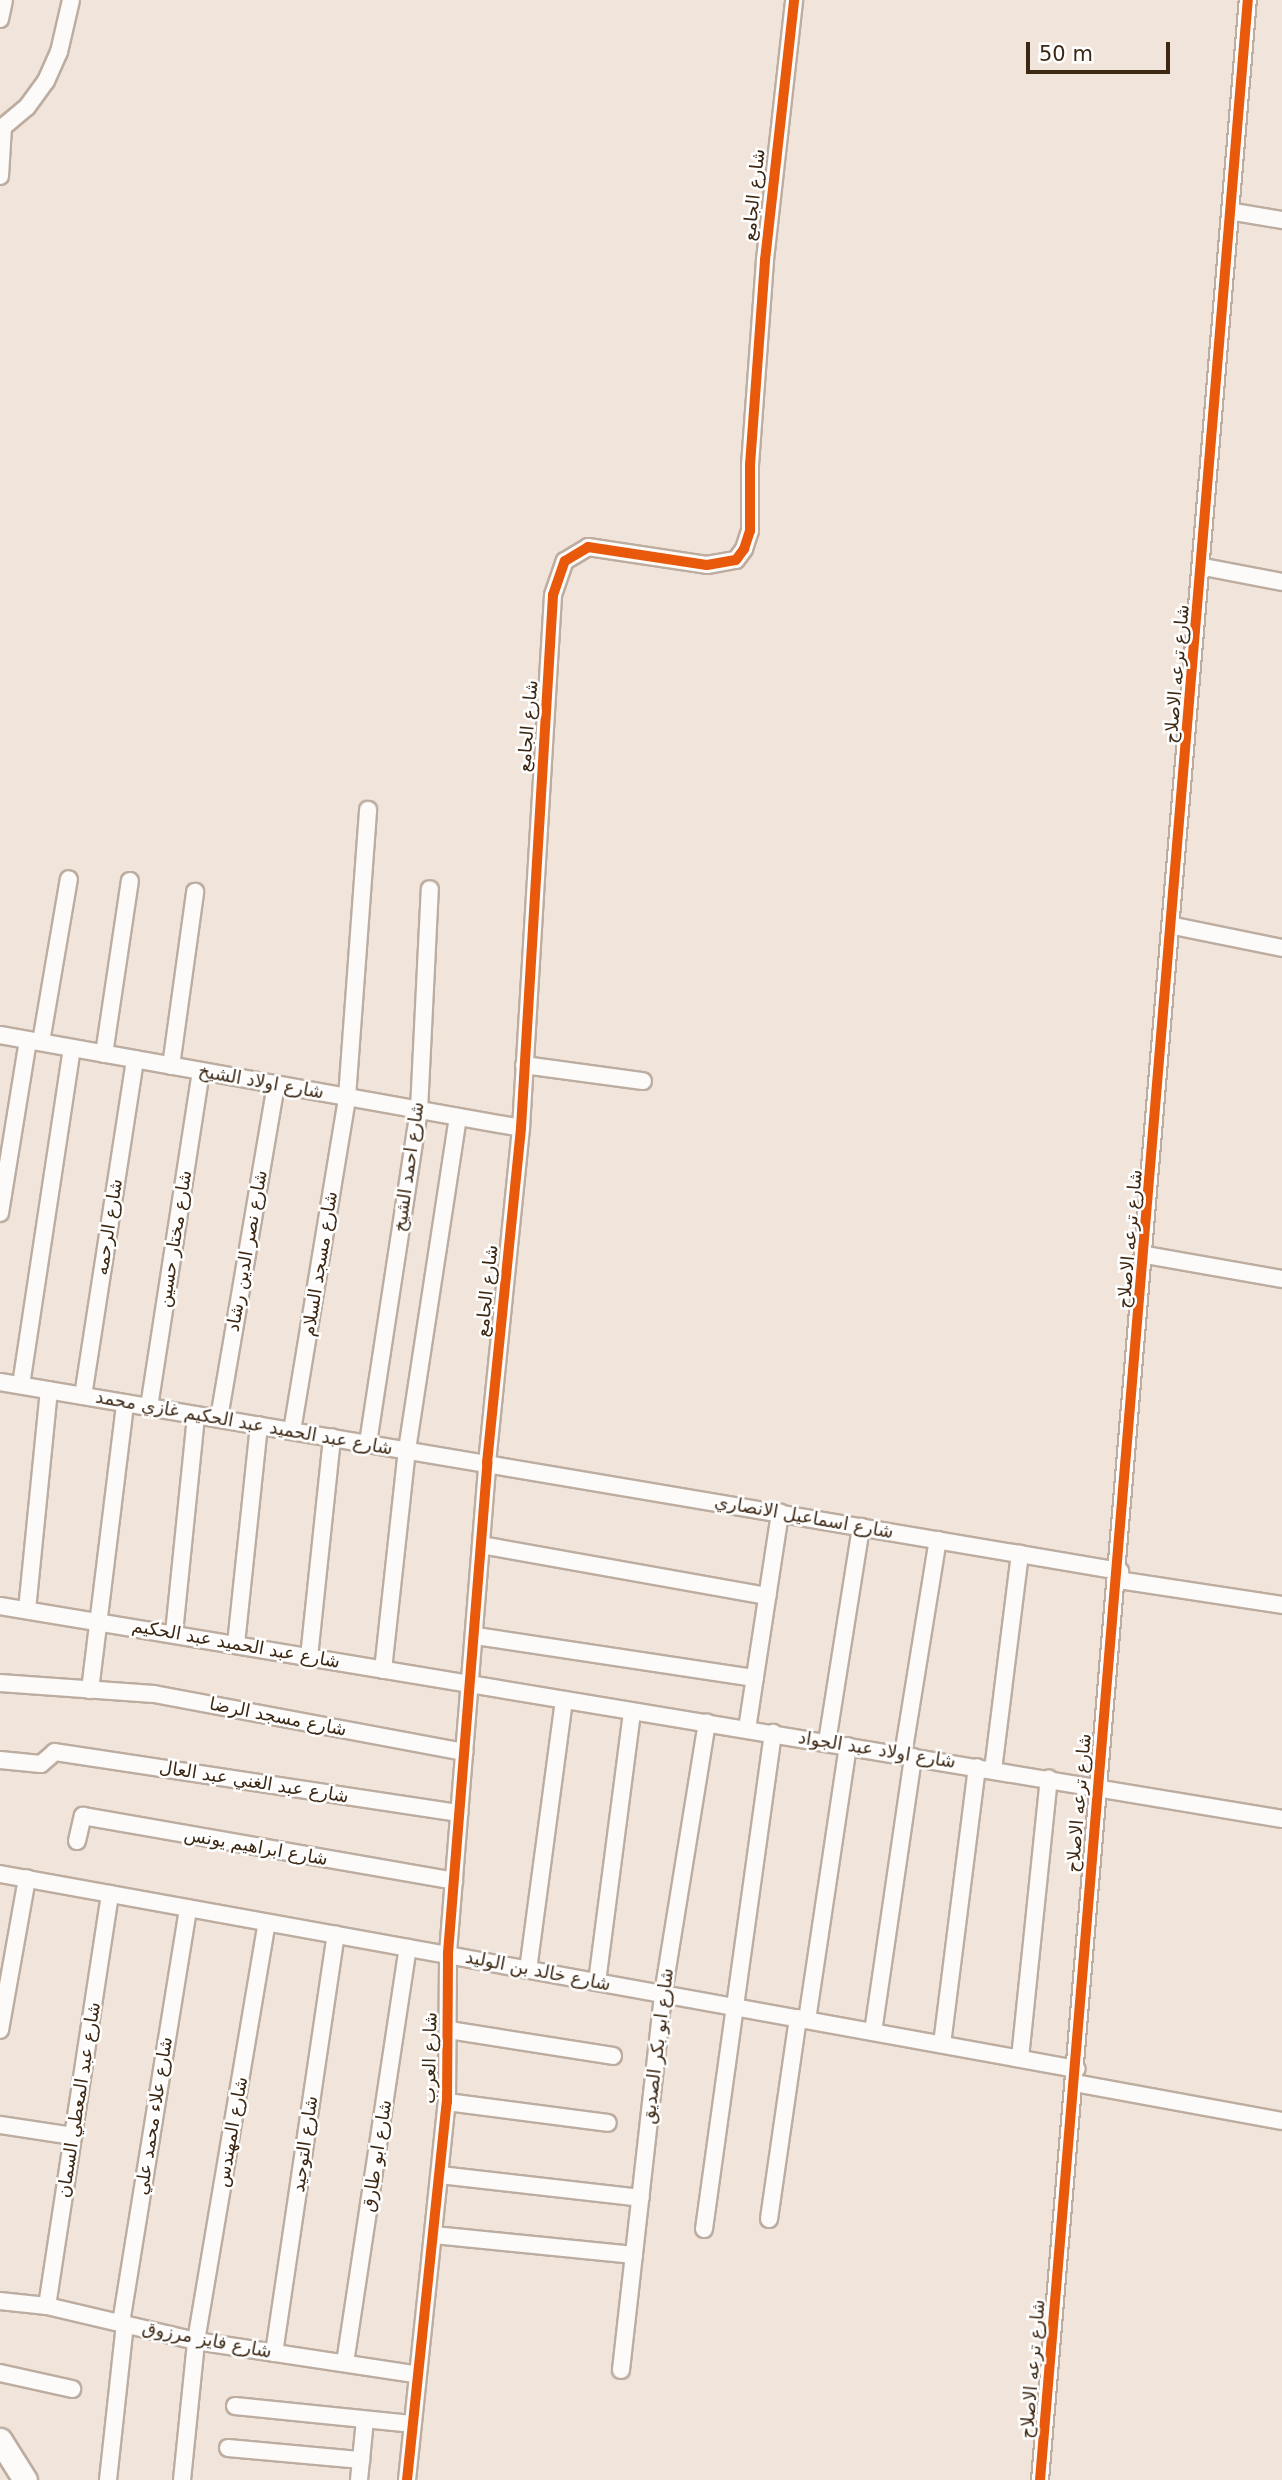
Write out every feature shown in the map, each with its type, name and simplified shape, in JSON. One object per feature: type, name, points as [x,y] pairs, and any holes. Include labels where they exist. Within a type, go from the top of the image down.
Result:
[{"type":"street","points":[[0,19],[4,0]]},
{"type":"street","points":[[0,176],[2,122],[27,107],[46,81],[59,52],[71,0]]},
{"type":"street","name":"شارع الجامع","points":[[476,1636],[487,1463],[521,1128],[553,595],[565,561],[596,546],[693,564],[722,564],[736,559],[750,531],[750,465],[765,260],[794,0]]},
{"type":"street","name":"شارع ترعه الاصلاح","points":[[1040,2480],[1097,1787],[1119,1576],[1234,212],[1248,0]]},
{"type":"street","points":[[1234,212],[1282,220]]},
{"type":"street","points":[[1204,567],[1282,582]]},
{"type":"street","name":"شارع مسجد السلام","points":[[292,1431],[347,1097],[368,810]]},
{"type":"street","points":[[0,1213],[69,879]]},
{"type":"street","points":[[104,1054],[131,881]]},
{"type":"street","name":"شارع احمد الشيخ","points":[[368,1443],[419,1110],[430,889]]},
{"type":"street","points":[[171,1066],[195,892]]},
{"type":"street","points":[[1174,926],[1282,948]]},
{"type":"street","name":"شارع اولاد الشيخ","points":[[0,1035],[521,1128]]},
{"type":"street","points":[[20,1385],[72,1048]]},
{"type":"street","name":"شارع الرحمه","points":[[83,1396],[135,1059]]},
{"type":"street","points":[[524,1065],[643,1081]]},
{"type":"street","name":"شارع مختار حسين","points":[[149,1407],[201,1071]]},
{"type":"street","name":"شارع نصر الدين رشاد","points":[[219,1418],[276,1084]]},
{"type":"street","points":[[383,1670],[407,1450],[458,1117]]},
{"type":"street","points":[[1146,1255],[1282,1279]]},
{"type":"street","name":"شارع عبد الحميد عبد الحكيم غازي محمد","points":[[0,1382],[487,1463]]},
{"type":"street","points":[[27,1610],[49,1390]]},
{"type":"street","points":[[90,1690],[125,1403]]},
{"type":"street","points":[[174,1633],[196,1415]]},
{"type":"street","points":[[236,1644],[259,1425]]},
{"type":"street","points":[[309,1657],[332,1437]]},
{"type":"street","name":"شارع اسماعيل الانصاري","points":[[487,1463],[1020,1554],[1119,1576],[1282,1605]]},
{"type":"street","points":[[747,1729],[780,1513]]},
{"type":"street","points":[[827,1742],[861,1527]]},
{"type":"street","points":[[873,2032],[938,1540]]},
{"type":"street","points":[[481,1545],[768,1596]]},
{"type":"street","points":[[942,2045],[1020,1554]]},
{"type":"street","name":"شارع عبد الحميد عبد الحكيم","points":[[0,1606],[98,1620],[471,1684]]},
{"type":"street","points":[[476,1636],[755,1678]]},
{"type":"street","name":"شارع العرب","points":[[407,2480],[415,2374],[434,2235],[447,2102],[448,1953],[476,1636]]},
{"type":"street","name":"شارع مسجد الرضا","points":[[0,1683],[155,1694],[465,1752]]},
{"type":"street","name":"شارع اولاد عبد الجواد","points":[[471,1684],[1282,1819]]},
{"type":"street","points":[[528,1970],[564,1700]]},
{"type":"street","points":[[597,1982],[632,1711]]},
{"type":"street","name":"شارع ابو بكر الصديق","points":[[621,2370],[663,1994],[707,1723]]},
{"type":"street","points":[[704,2229],[732,2006],[773,1733]]},
{"type":"street","points":[[769,2219],[848,1746]]},
{"type":"street","name":"شارع عبد الغني عبد العال","points":[[0,1760],[41,1764],[50,1754],[459,1813]]},
{"type":"street","points":[[1020,2058],[1049,1779]]},
{"type":"street","name":"شارع ابراهيم يونس","points":[[77,1840],[83,1816],[454,1881]]},
{"type":"street","name":"شارع خالد بن الوليد","points":[[0,1874],[1020,2058],[1075,2076],[1282,2121]]},
{"type":"street","points":[[0,2030],[27,1878]]},
{"type":"street","name":"شارع عبد المعطي السمان","points":[[47,2306],[110,1894]]},
{"type":"street","name":"شارع علاء محمد علي","points":[[108,2480],[123,2324],[188,1908]]},
{"type":"street","name":"شارع المهندس","points":[[182,2480],[196,2341],[267,1923]]},
{"type":"street","name":"شارع التوحيد","points":[[274,2353],[336,1935]]},
{"type":"street","name":"شارع ابو طارق","points":[[345,2363],[408,1948]]},
{"type":"street","points":[[449,2030],[613,2056]]},
{"type":"street","points":[[447,2102],[608,2123]]},
{"type":"street","points":[[0,2125],[73,2136]]},
{"type":"street","points":[[440,2175],[641,2199]]},
{"type":"street","points":[[434,2235],[634,2255]]},
{"type":"street","name":"شارع فايز مرزوق","points":[[0,2301],[47,2306],[196,2341],[415,2374]]},
{"type":"street","points":[[0,2373],[72,2389]]},
{"type":"street","points":[[235,2406],[411,2424]]},
{"type":"street","points":[[359,2480],[365,2420]]},
{"type":"street","points":[[0,2440],[25,2480]]},
{"type":"street","points":[[228,2448],[361,2460]]},
{"type":"cycle path","points":[[407,2480],[447,2102],[448,1953],[487,1463],[521,1128],[553,595],[565,561],[588,547],[707,565],[736,560],[744,549],[750,531],[750,465],[765,260],[794,0]]},
{"type":"cycle path","points":[[1040,2480],[1248,0]]}]
